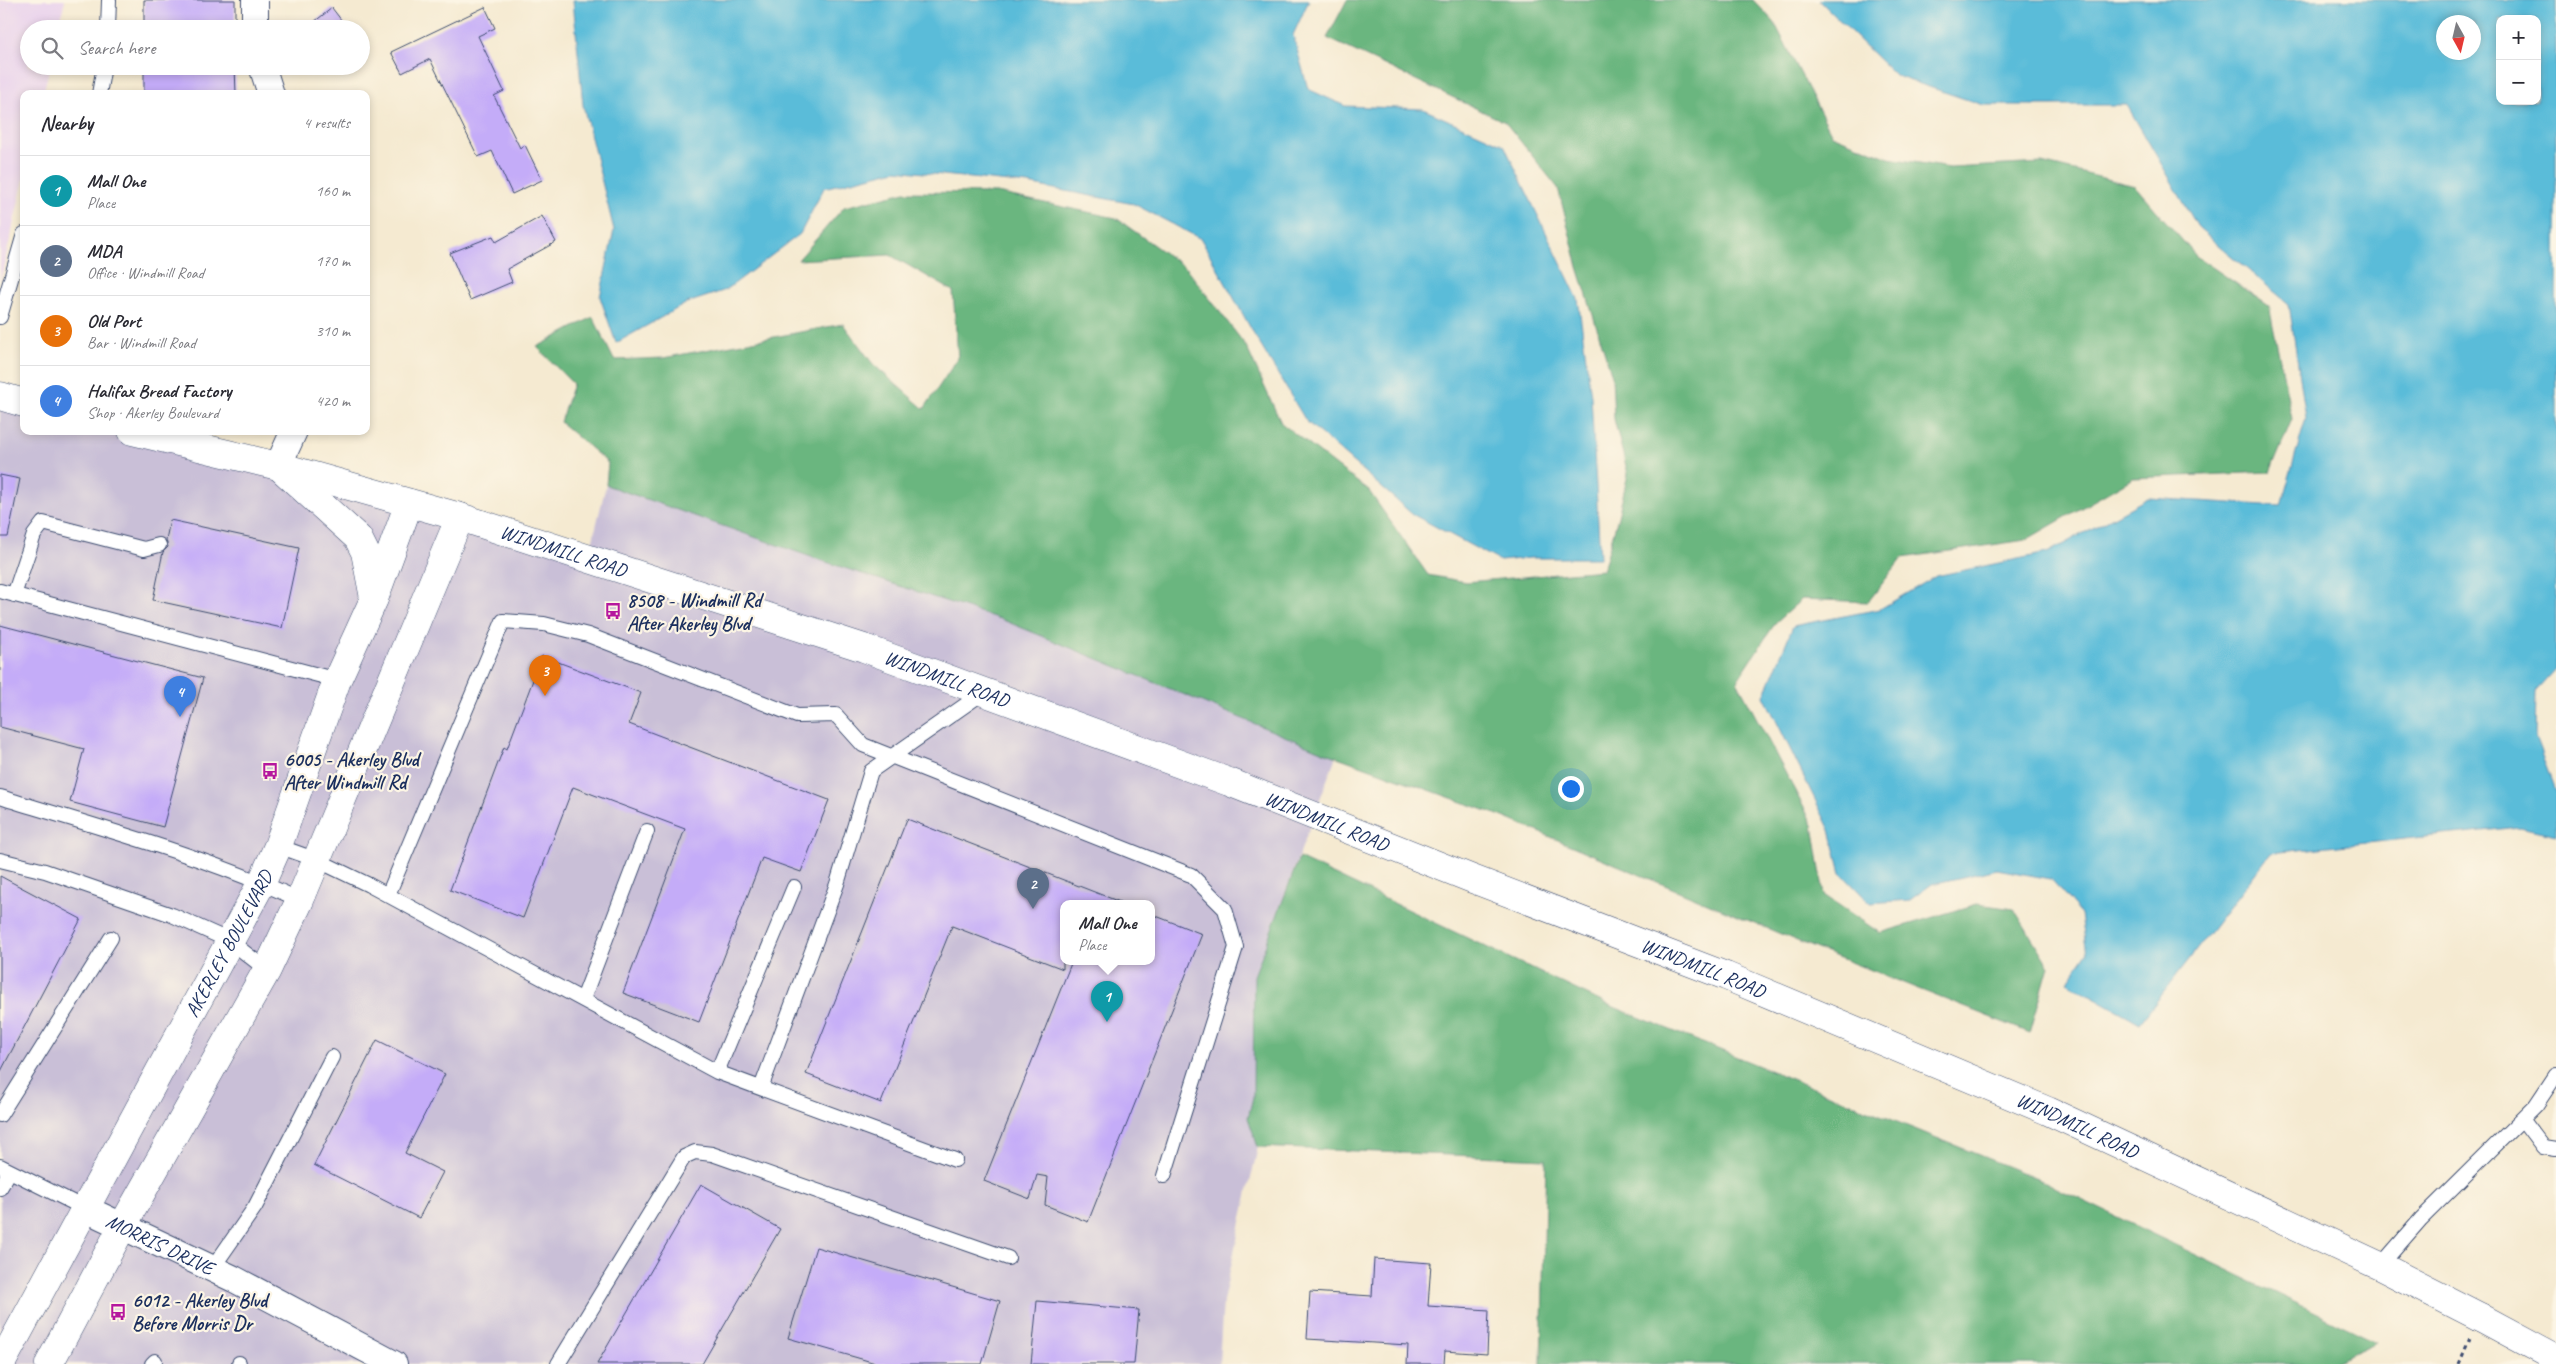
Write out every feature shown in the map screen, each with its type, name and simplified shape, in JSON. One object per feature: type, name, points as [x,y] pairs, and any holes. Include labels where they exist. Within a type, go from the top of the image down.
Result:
[{"type":"main road","points":[[0,396],[20,402]]},
{"type":"main road","name":"WINDMILL ROAD","points":[[149,435],[278,466],[460,517],[864,648],[1229,782],[1470,878],[1726,976],[2048,1111],[2380,1266],[2556,1358]]},
{"type":"main road","points":[[278,466],[358,538],[365,552],[374,599]]},
{"type":"main road","name":"AKERLEY BOULEVARD","points":[[1,1364],[262,882],[278,846],[337,680],[374,599],[409,503]]},
{"type":"main road","name":"AKERLEY BOULEVARD","points":[[48,1364],[122,1227],[267,970],[300,900],[460,517]]},
{"type":"main road","name":"WINDMILL ROAD","points":[[2480,1317],[2556,1351]]},
{"type":"street","points":[[254,20],[255,0]]},
{"type":"street","points":[[265,75],[271,90]]},
{"type":"street","points":[[278,466],[292,435]]},
{"type":"street","name":"MORRIS DRIVE","points":[[86,1209],[212,1269],[394,1364]]},
{"type":"lane","points":[[108,20],[109,0]]},
{"type":"lane","points":[[101,90],[103,75]]},
{"type":"lane","points":[[0,318],[20,248]]},
{"type":"lane","points":[[159,546],[144,549],[43,523],[34,535],[7,593],[337,680]]},
{"type":"lane","points":[[388,895],[503,621],[544,624],[588,635],[797,716],[836,715],[863,745],[1191,875],[1225,909],[1236,947],[1164,1176]]},
{"type":"lane","points":[[761,1088],[837,884],[871,771],[984,692]]},
{"type":"lane","points":[[0,797],[148,842],[262,882],[300,900]]},
{"type":"lane","points":[[583,999],[647,831]]},
{"type":"lane","points":[[278,846],[316,860],[388,895],[717,1072],[955,1160]]},
{"type":"lane","points":[[0,860],[45,870],[163,912],[230,941],[267,970]]},
{"type":"lane","points":[[717,1072],[794,887]]},
{"type":"lane","points":[[0,1114],[111,938]]},
{"type":"lane","points":[[212,1269],[254,1207],[332,1057]]},
{"type":"lane","points":[[2380,1266],[2421,1219],[2536,1105],[2556,1074]]},
{"type":"lane","points":[[2522,1119],[2543,1147],[2556,1149]]},
{"type":"lane","points":[[558,1364],[684,1157],[695,1152],[712,1154],[1008,1258]]},
{"type":"lane","points":[[0,1188],[5,1168],[86,1209]]},
{"type":"shaded area","points":[[0,0],[65,0],[60,20],[20,20],[20,75],[48,75],[44,90],[20,90],[20,196],[0,282]]},
{"type":"shaded area","points":[[0,391],[20,398],[20,435],[151,435],[589,556],[606,485],[817,559],[1003,620],[1336,756],[1254,976],[1253,1097],[1248,1118],[1258,1147],[1223,1301],[1219,1364],[0,1364]]},
{"type":"green space","points":[[1347,0],[1753,0],[1774,22],[1832,135],[1889,158],[1950,168],[2042,163],[2135,186],[2196,256],[2269,306],[2292,419],[2270,472],[2133,478],[2026,540],[1902,558],[1868,602],[1802,599],[1776,622],[1737,681],[1813,825],[1824,895],[1880,933],[1977,904],[2014,909],[2049,966],[2030,1033],[1802,943],[1501,816],[1321,751],[1003,620],[817,559],[606,485],[608,463],[560,422],[573,384],[537,347],[593,317],[614,360],[663,358],[843,324],[873,364],[924,409],[958,358],[953,291],[890,255],[798,260],[844,207],[905,192],[997,193],[1116,218],[1187,269],[1246,346],[1281,423],[1369,491],[1428,575],[1466,582],[1603,570],[1628,474],[1614,419],[1612,376],[1578,267],[1558,188],[1505,122],[1327,38]]},
{"type":"green space","points":[[1299,858],[1604,1003],[2038,1179],[2377,1342],[2329,1364],[1541,1364],[1546,1159],[1258,1147],[1248,1118],[1253,1097],[1254,976]]},
{"type":"water","points":[[573,0],[1309,0],[1293,35],[1308,89],[1345,106],[1423,109],[1504,145],[1578,299],[1591,396],[1600,558],[1530,558],[1500,561],[1412,514],[1306,421],[1255,336],[1201,239],[1134,204],[1028,184],[896,170],[824,188],[800,234],[726,290],[687,303],[616,343],[600,297],[614,230],[583,105]]},
{"type":"water","points":[[1819,0],[2556,0],[2556,669],[2536,691],[2535,737],[2556,793],[2556,835],[2520,827],[2271,853],[2140,1023],[2067,982],[2087,953],[2081,914],[2051,879],[1997,869],[1932,884],[1910,900],[1870,903],[1841,873],[1830,830],[1764,696],[1793,626],[1880,609],[1936,576],[2047,553],[2148,498],[2281,506],[2306,418],[2289,304],[2199,229],[2127,105],[1983,105],[1896,76]]},
{"type":"building","points":[[144,0],[235,0],[235,20],[144,20]]},
{"type":"building","points":[[485,7],[495,28],[478,36],[504,91],[494,96],[520,148],[525,145],[542,180],[512,194],[492,151],[478,157],[430,59],[402,73],[391,52]]},
{"type":"building","points":[[332,8],[341,20],[317,20]]},
{"type":"building","points":[[144,75],[235,75],[236,90],[144,90]]},
{"type":"building","points":[[542,216],[556,242],[507,269],[512,282],[470,300],[450,253],[493,236],[496,242]]},
{"type":"building","points":[[0,475],[20,479],[8,537],[0,537]]},
{"type":"building","points":[[170,520],[299,548],[282,628],[153,600],[163,552],[168,547],[166,540]]},
{"type":"building","points":[[0,625],[203,678],[163,827],[70,802],[84,749],[0,727]]},
{"type":"building","points":[[542,656],[641,693],[629,724],[829,800],[801,872],[762,858],[699,1022],[623,993],[685,829],[573,787],[523,918],[450,890],[504,747],[507,749]]},
{"type":"building","points":[[907,819],[1115,900],[1060,900],[1060,965],[1063,965],[1063,969],[952,926],[881,1103],[806,1074]]},
{"type":"building","points":[[0,876],[81,919],[0,1073]]},
{"type":"building","points":[[1155,916],[1202,934],[1088,1222],[1045,1205],[1048,1177],[1037,1175],[1030,1199],[984,1181],[1070,965],[1155,965]]},
{"type":"building","points":[[377,1040],[445,1074],[405,1153],[443,1172],[419,1218],[314,1165]]},
{"type":"building","points":[[701,1184],[780,1229],[702,1364],[597,1364]]},
{"type":"building","points":[[816,1247],[1000,1301],[982,1364],[879,1364],[788,1338]]},
{"type":"building","points":[[1374,1259],[1431,1263],[1428,1306],[1489,1310],[1487,1354],[1445,1351],[1444,1364],[1407,1364],[1408,1345],[1307,1339],[1310,1292],[1372,1296]]},
{"type":"building","points":[[1037,1301],[1139,1310],[1134,1364],[1031,1364]]},
{"type":"place","name":"8508 - Windmill Rd After Akerley Blvd","points":[[613,611]]},
{"type":"place","name":"Old Port","points":[[545,696]]},
{"type":"place","name":"Halifax Bread Factory","points":[[180,717]]},
{"type":"place","name":"6005 - Akerley Blvd After Windmill Rd","points":[[270,771]]},
{"type":"place","name":"MDA","points":[[1033,909]]},
{"type":"place","name":"Mall One","points":[[1107,1022]]},
{"type":"place","name":"6012 - Akerley Blvd Before Morris Dr","points":[[118,1312]]}]
